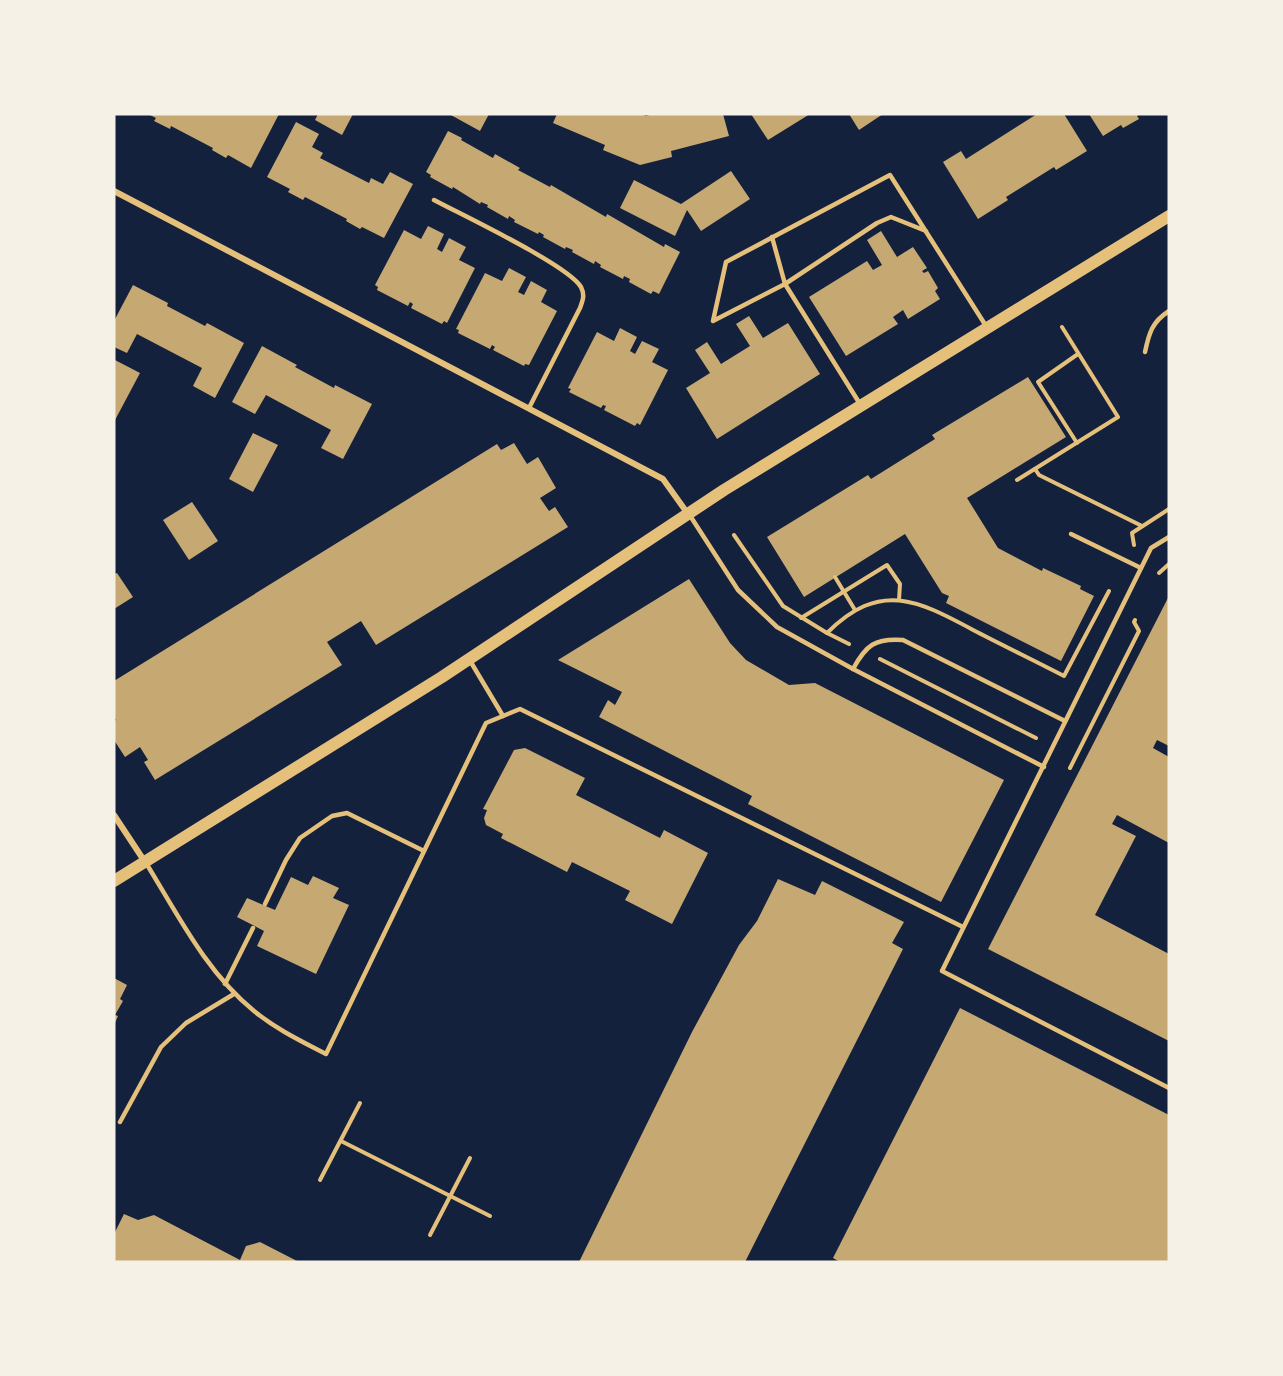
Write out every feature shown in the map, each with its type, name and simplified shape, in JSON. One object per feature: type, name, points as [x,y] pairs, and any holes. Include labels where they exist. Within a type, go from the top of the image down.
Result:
[{"type":"main road","points":[[114,881],[469,659],[724,490],[1169,216]]},
{"type":"street","points":[[114,191],[663,478],[689,514]]},
{"type":"street","points":[[114,815],[145,862]]},
{"type":"lane","points":[[926,231],[891,217],[877,223],[785,284],[713,321],[726,262],[890,175],[926,231],[987,328]]},
{"type":"lane","points":[[434,200],[560,267],[580,285],[584,297],[580,308],[530,408]]},
{"type":"lane","points":[[772,237],[785,284],[862,407]]},
{"type":"lane","points":[[1145,352],[1150,329],[1169,311]]},
{"type":"lane","points":[[689,514],[738,590],[777,627],[853,669],[1044,767]]},
{"type":"lane","points":[[1071,534],[1141,568]]},
{"type":"lane","points":[[1169,537],[1151,548],[942,971],[1169,1088]]},
{"type":"lane","points":[[853,669],[863,651],[886,639],[903,640],[1065,721]]},
{"type":"lane","points":[[469,659],[502,716]]},
{"type":"lane","points":[[145,862],[196,946],[234,994],[256,1013],[284,1032],[326,1054],[486,723],[520,709],[963,927]]},
{"type":"lane","points":[[265,904],[286,860],[300,838],[332,816],[347,813],[424,851]]},
{"type":"lane","points":[[225,984],[253,928]]},
{"type":"lane","points":[[120,1122],[161,1047],[186,1023],[234,994]]},
{"type":"path","points":[[1017,480],[1118,417],[1062,327]]},
{"type":"path","points":[[1077,443],[1038,382],[1078,354]]},
{"type":"path","points":[[1035,469],[1039,475],[1142,526]]},
{"type":"path","points":[[1134,545],[1132,533],[1169,509]]},
{"type":"path","points":[[734,535],[783,606],[849,644]]},
{"type":"path","points":[[1155,580],[1160,570],[1169,564]]},
{"type":"path","points":[[801,618],[887,565],[900,584],[899,600]]},
{"type":"path","points":[[835,578],[855,610]]},
{"type":"path","points":[[827,633],[840,620],[872,603],[899,600],[919,603],[1064,676],[1109,591]]},
{"type":"path","points":[[1070,768],[1139,631],[1134,622],[1139,611]]},
{"type":"path","points":[[880,659],[1036,738]]},
{"type":"path","points":[[320,1180],[360,1102]]},
{"type":"path","points":[[341,1141],[490,1216]]},
{"type":"path","points":[[430,1235],[470,1158]]},
{"type":"building","points":[[148,114],[279,114],[251,168],[228,155],[226,158],[212,150],[213,148],[171,126],[170,129],[154,121],[156,118]]},
{"type":"building","points":[[318,114],[353,114],[342,135],[315,120]]},
{"type":"building","points":[[449,114],[489,114],[480,131]]},
{"type":"building","points":[[557,114],[641,114],[646,116],[653,114],[723,114],[729,136],[671,151],[672,157],[640,165],[603,150],[605,145],[553,123]]},
{"type":"building","points":[[751,114],[810,114],[768,140]]},
{"type":"building","points":[[849,114],[883,114],[859,130]]},
{"type":"building","points":[[1037,114],[1064,114],[1087,151],[1056,170],[1054,167],[1006,197],[1008,200],[978,219],[943,162],[961,151],[966,159]]},
{"type":"building","points":[[1089,114],[1139,114],[1137,116],[1139,119],[1123,128],[1121,125],[1103,136]]},
{"type":"building","points":[[296,122],[319,134],[312,147],[323,153],[320,158],[369,183],[371,178],[383,184],[390,172],[413,184],[384,238],[362,227],[360,229],[346,221],[347,219],[305,197],[303,200],[288,192],[290,189],[267,177]]},
{"type":"building","points":[[448,131],[493,158],[495,154],[520,168],[518,170],[550,187],[551,185],[606,217],[607,214],[664,247],[665,244],[680,252],[659,294],[653,291],[651,294],[629,282],[630,279],[624,276],[623,279],[600,267],[601,265],[595,261],[594,264],[572,252],[573,250],[566,247],[565,249],[543,237],[544,235],[539,232],[538,234],[514,222],[515,220],[509,216],[508,219],[487,207],[488,205],[481,202],[480,204],[453,187],[452,189],[430,177],[431,175],[426,172]]},
{"type":"building","points":[[731,171],[750,199],[701,231],[687,210],[675,236],[620,208],[634,180],[681,204]]},
{"type":"building","points":[[428,226],[444,234],[437,249],[442,252],[449,238],[466,247],[459,260],[475,268],[447,323],[444,321],[442,324],[411,308],[413,304],[410,302],[408,306],[377,290],[378,287],[375,285],[404,230],[421,239]]},
{"type":"building","points":[[881,231],[897,257],[913,247],[927,268],[922,271],[924,273],[928,271],[938,288],[935,291],[940,299],[908,319],[903,310],[893,317],[898,324],[846,356],[809,297],[867,261],[873,270],[882,265],[867,240]]},
{"type":"building","points":[[509,268],[526,277],[518,292],[524,295],[531,281],[547,290],[541,302],[557,311],[529,365],[524,366],[493,350],[495,347],[492,345],[490,349],[458,333],[459,330],[456,329],[485,273],[502,281]]},
{"type":"building","points":[[133,285],[205,326],[207,323],[244,343],[215,398],[193,386],[202,368],[137,334],[127,353],[114,347],[114,321]]},
{"type":"building","points":[[749,316],[763,338],[788,323],[820,374],[717,439],[686,388],[710,373],[695,350],[707,342],[721,364],[750,346],[736,324]]},
{"type":"building","points":[[620,328],[637,337],[630,351],[635,354],[642,341],[659,349],[652,362],[668,370],[640,425],[637,423],[635,426],[604,410],[606,406],[603,405],[601,408],[569,392],[571,389],[568,388],[597,332],[614,341]]},
{"type":"building","points":[[262,346],[334,388],[335,385],[372,404],[343,459],[321,448],[331,430],[266,395],[255,414],[232,402]]},
{"type":"building","points":[[115,360],[140,373],[114,422],[114,363]]},
{"type":"building","points":[[1028,377],[1066,437],[967,498],[998,548],[1042,571],[1043,568],[1081,586],[1080,589],[1094,596],[1061,661],[946,603],[949,596],[942,593],[905,534],[804,597],[767,537],[868,475],[871,479],[935,439],[932,435]]},
{"type":"building","points":[[253,433],[278,445],[253,492],[229,479]]},
{"type":"building","points":[[514,443],[527,464],[538,457],[556,488],[540,498],[549,511],[555,507],[568,527],[376,645],[361,621],[327,642],[342,665],[155,780],[144,762],[148,760],[140,747],[125,757],[114,740],[114,721],[116,720],[114,717],[114,681],[497,444],[501,450]]},
{"type":"building","points":[[192,502],[218,541],[189,560],[163,520]]},
{"type":"building","points":[[117,573],[133,597],[114,609],[114,574]]},
{"type":"building","points":[[689,579],[730,643],[746,660],[789,685],[815,683],[1004,780],[941,902],[748,804],[752,796],[599,717],[608,700],[615,705],[622,692],[558,660]]},
{"type":"building","points":[[1169,596],[1169,746],[1157,740],[1153,748],[1169,757],[1169,843],[1117,815],[1112,824],[1136,836],[1095,915],[1169,954],[1169,1041],[988,949]]},
{"type":"building","points":[[525,748],[585,778],[576,795],[660,838],[664,830],[708,853],[672,924],[625,900],[630,891],[572,862],[567,872],[501,838],[503,834],[486,825],[484,818],[487,810],[483,809],[514,750]]},
{"type":"building","points":[[313,876],[339,888],[333,898],[349,905],[316,974],[257,946],[264,931],[237,917],[247,898],[275,910],[291,877],[308,885]]},
{"type":"building","points":[[778,879],[815,895],[822,881],[904,922],[892,943],[903,949],[745,1262],[579,1262],[692,1032],[739,945],[757,921]]},
{"type":"building","points":[[114,978],[127,985],[120,999],[123,1001],[115,1015],[118,1016],[114,1025]]},
{"type":"building","points":[[960,1008],[1169,1115],[1169,1262],[840,1262],[833,1258]]},
{"type":"building","points":[[124,1214],[138,1220],[154,1215],[240,1260],[246,1246],[260,1242],[299,1262],[114,1262],[114,1234]]}]
